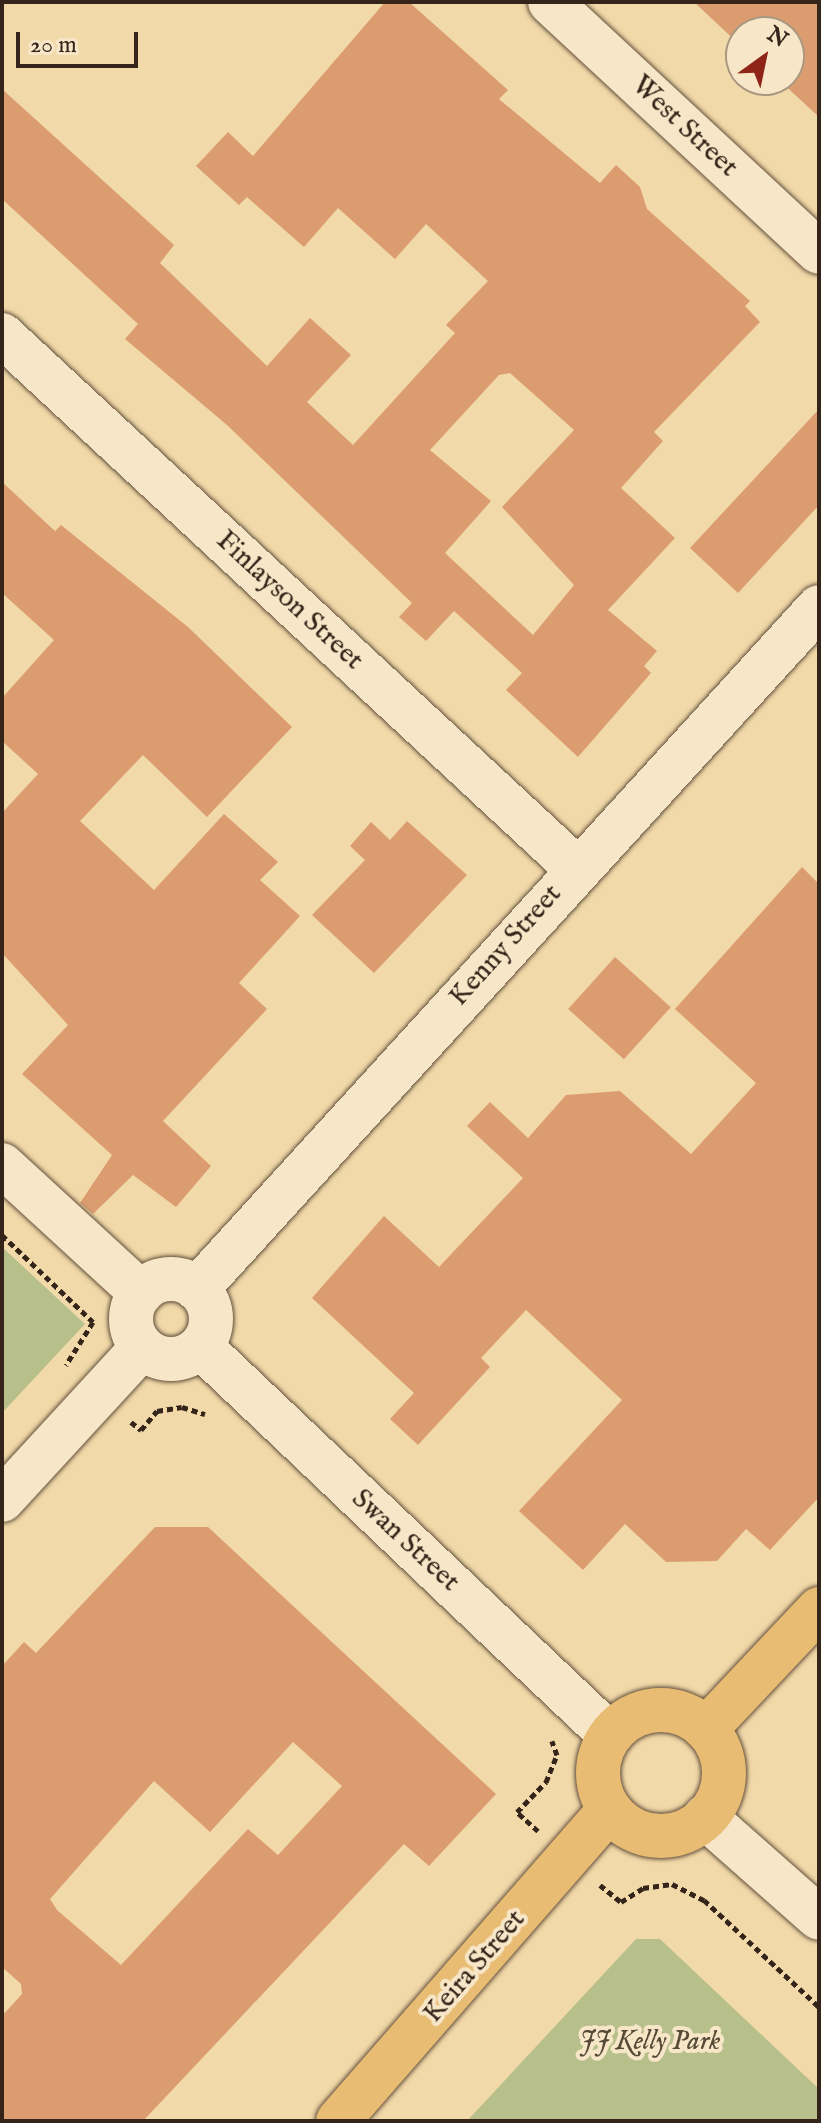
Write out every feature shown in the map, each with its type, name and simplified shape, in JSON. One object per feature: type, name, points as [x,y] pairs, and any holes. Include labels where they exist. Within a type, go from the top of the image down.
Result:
[{"type":"main road","points":[[706,1729],[819,1609]]},
{"type":"main road","points":[[653,1710],[688,1715],[706,1729],[724,1768],[722,1790],[705,1817],[668,1836],[641,1834],[609,1810],[597,1765],[610,1735],[653,1710]]},
{"type":"main road","name":"Keira Street","points":[[338,2121],[609,1810]]},
{"type":"street","name":"West Street","points":[[550,2],[819,252]]},
{"type":"street","name":"Finlayson Street","points":[[2,335],[576,868]]},
{"type":"street","name":"Kenny Street","points":[[197,1289],[576,868],[819,607]]},
{"type":"street","points":[[2,1165],[141,1293]]},
{"type":"street","points":[[172,1279],[197,1289],[211,1311],[201,1347],[165,1360],[142,1348],[130,1323],[141,1293],[172,1279]]},
{"type":"street","name":"Swan Street","points":[[201,1347],[610,1735]]},
{"type":"street","points":[[2,1500],[142,1348]]},
{"type":"street","points":[[705,1817],[819,1918]]},
{"type":"path","points":[[2,1235],[93,1322],[66,1365]]},
{"type":"path","points":[[141,1430],[157,1411],[182,1407],[210,1419]]},
{"type":"path","points":[[517,1812],[546,1782],[557,1755],[550,1735]]},
{"type":"path","points":[[621,1902],[643,1888],[672,1884],[704,1900],[819,2007]]},
{"type":"green space","points":[[2,1247],[85,1324],[2,1413]]},
{"type":"green space","name":"JJ Kelly Park","points":[[636,1939],[660,1939],[819,2089],[819,2121],[467,2121]]},
{"type":"building","points":[[385,2],[409,2],[508,90],[499,99],[600,183],[616,165],[640,187],[647,209],[750,301],[745,306],[760,322],[654,432],[663,441],[621,488],[675,538],[608,610],[657,651],[644,666],[651,673],[578,757],[506,690],[522,673],[454,611],[426,641],[399,617],[412,603],[227,425],[125,339],[138,324],[2,199],[2,89],[174,245],[160,263],[267,366],[310,318],[351,355],[307,402],[353,445],[455,333],[446,325],[488,281],[426,224],[395,259],[338,208],[304,247],[247,197],[239,205],[196,166],[228,132],[253,156]],"holes":[[[510,373],[574,430],[502,507],[574,585],[533,635],[445,553],[491,501],[430,450],[499,375]]]},
{"type":"building","points":[[694,2],[819,2],[819,117],[796,96],[805,96],[805,16],[725,16],[725,31]]},
{"type":"building","points":[[819,409],[819,505],[738,593],[690,548]]},
{"type":"building","points":[[2,482],[55,531],[61,525],[188,627],[292,727],[207,817],[143,755],[80,821],[154,890],[224,814],[278,862],[260,880],[300,916],[239,983],[267,1009],[163,1121],[211,1166],[176,1207],[133,1175],[93,1214],[80,1203],[112,1155],[22,1074],[68,1025],[2,953],[2,813],[38,774],[2,741],[2,698],[54,640],[2,593]]},
{"type":"building","points":[[407,821],[467,875],[374,973],[312,915],[365,860],[350,846],[371,822],[390,840]]},
{"type":"building","points":[[802,867],[819,884],[819,1497],[770,1550],[746,1529],[717,1561],[666,1562],[625,1524],[583,1570],[519,1511],[622,1400],[526,1310],[481,1358],[490,1367],[418,1445],[390,1419],[414,1393],[312,1298],[384,1216],[439,1267],[523,1178],[467,1126],[490,1102],[528,1138],[566,1095],[620,1091],[691,1154],[756,1083],[675,1009]]},
{"type":"building","points":[[615,957],[671,1007],[624,1059],[568,1009]]},
{"type":"building","points":[[155,1527],[208,1527],[496,1794],[429,1866],[404,1844],[143,2121],[2,2121],[2,2016],[22,1994],[21,1984],[2,1967],[2,1666],[24,1642],[36,1653]],"holes":[[[293,1742],[342,1786],[278,1855],[248,1829],[121,1965],[57,1910],[50,1899],[154,1781],[210,1832]]]}]
